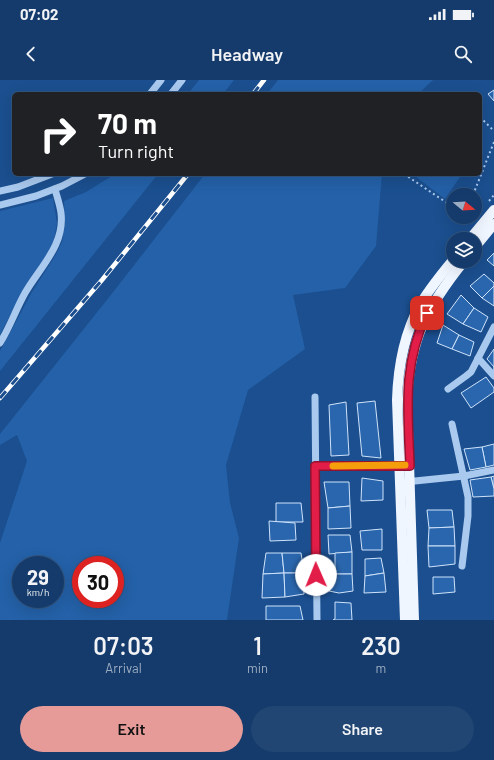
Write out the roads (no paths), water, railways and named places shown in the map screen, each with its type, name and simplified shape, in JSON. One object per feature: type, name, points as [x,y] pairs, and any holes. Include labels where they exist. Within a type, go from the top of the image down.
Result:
[{"type":"main road","points":[[476,232],[494,210]]},
{"type":"main road","points":[[482,239],[494,224]]},
{"type":"main road","points":[[405,620],[399,482],[398,386],[400,363],[405,341],[419,306],[431,287],[446,268]]},
{"type":"main road","points":[[414,620],[408,387],[410,366],[421,325],[442,289],[458,268]]},
{"type":"street","points":[[151,92],[160,80]]},
{"type":"street","points":[[173,92],[182,80]]},
{"type":"street","points":[[0,191],[18,187],[47,176]]},
{"type":"street","points":[[0,205],[36,196],[55,189],[81,176]]},
{"type":"street","points":[[0,343],[25,294],[50,256],[58,239],[61,230],[61,212],[55,189]]},
{"type":"street","points":[[448,389],[471,372],[494,327]]},
{"type":"street","points":[[478,358],[494,376]]},
{"type":"street","points":[[315,397],[317,620]]},
{"type":"street","points":[[452,424],[468,497],[462,566]]},
{"type":"street","points":[[315,466],[410,466]]},
{"type":"street","points":[[399,482],[464,476],[494,470]]},
{"type":"railway","points":[[255,92],[264,80]]},
{"type":"railway","points":[[0,398],[102,280],[186,176]]}]
